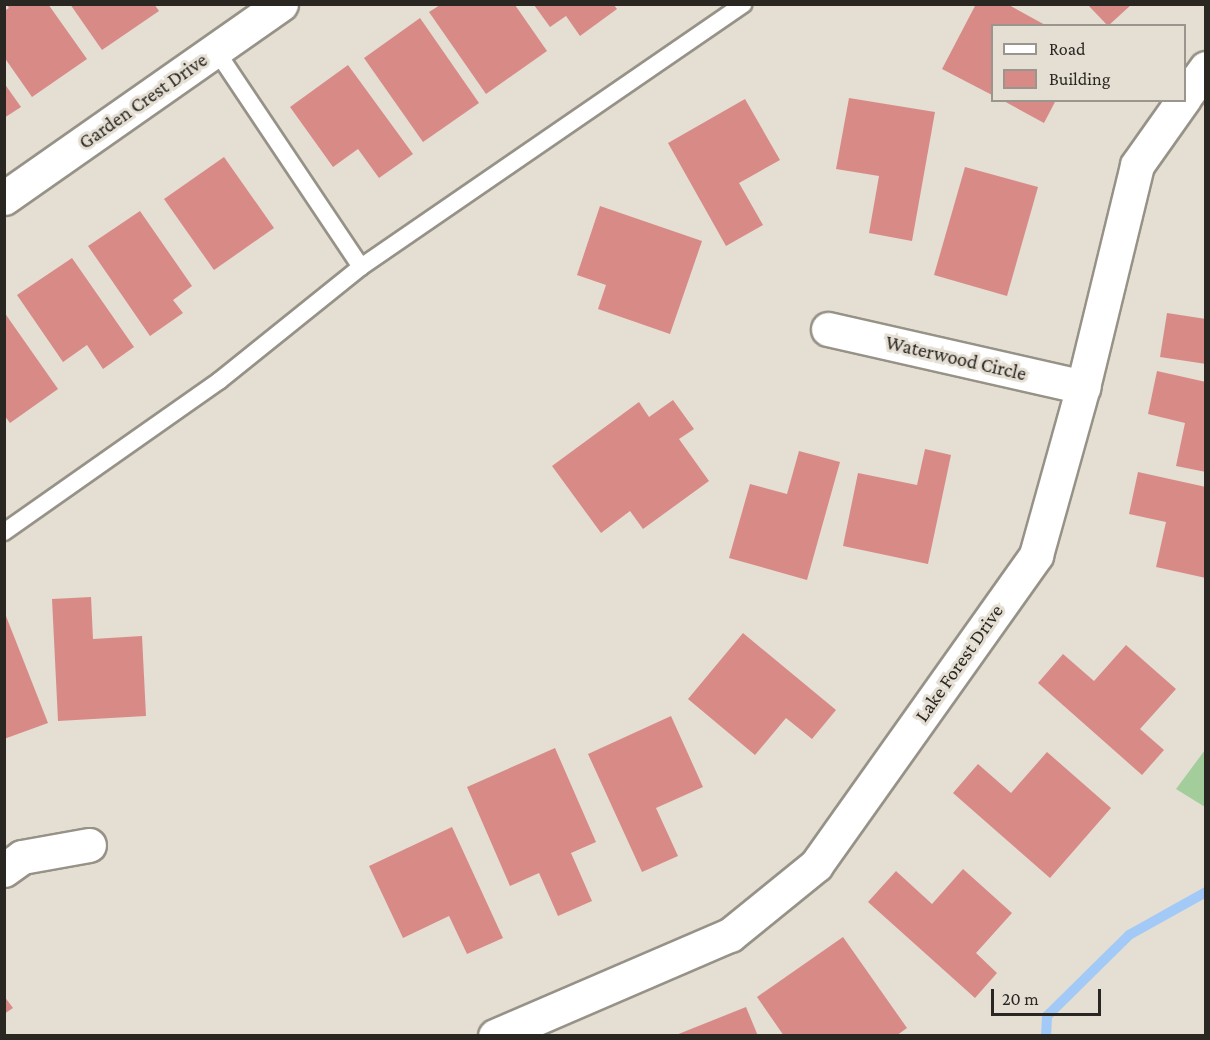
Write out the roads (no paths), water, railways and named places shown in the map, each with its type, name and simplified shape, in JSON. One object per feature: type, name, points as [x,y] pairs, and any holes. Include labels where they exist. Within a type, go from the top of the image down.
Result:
[{"type":"street","name":"Garden Crest Drive","points":[[4,198],[280,4]]},
{"type":"street","name":"Lake Forest Drive","points":[[1186,96],[1206,68]]},
{"type":"street","name":"Lake Forest Drive","points":[[495,1035],[730,935],[816,865],[1036,555],[1083,387],[1137,165],[1182,102]]},
{"type":"street","name":"Waterwood Circle","points":[[828,330],[1083,387]]},
{"type":"street","points":[[4,870],[22,857],[89,845]]},
{"type":"lane","points":[[4,532],[219,381],[361,267],[743,4]]},
{"type":"lane","points":[[216,50],[361,267]]},
{"type":"waterway","points":[[1046,1036],[1047,1016],[1129,935],[1206,892]]}]
